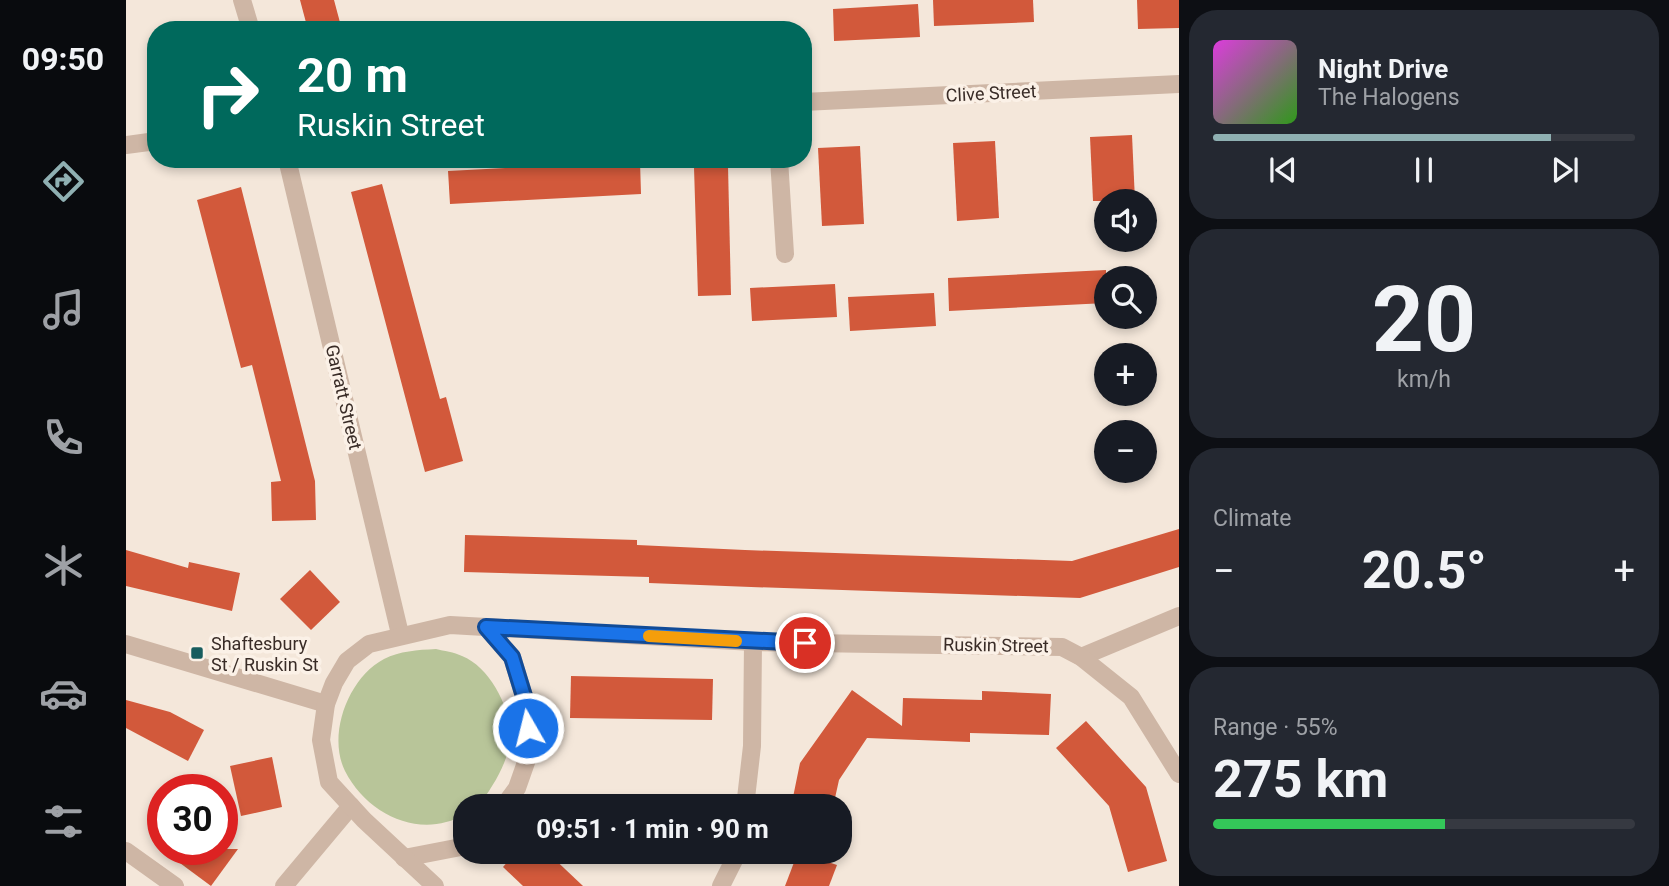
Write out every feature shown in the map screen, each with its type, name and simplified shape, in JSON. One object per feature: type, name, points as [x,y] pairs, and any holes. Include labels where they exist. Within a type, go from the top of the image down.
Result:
[{"type":"street","points":[[242,0],[248,21]]},
{"type":"street","name":"Clive Street","points":[[812,102],[1179,84]]},
{"type":"street","points":[[126,145],[147,142]]},
{"type":"street","name":"Garratt Street","points":[[289,168],[400,635]]},
{"type":"street","points":[[780,168],[785,254]]},
{"type":"street","points":[[1081,657],[1179,616]]},
{"type":"street","name":"Ruskin Street","points":[[435,886],[329,782],[321,740],[326,704],[334,682],[347,661],[369,645],[400,635],[450,625],[753,642],[1062,647],[1081,657],[1131,697],[1179,774]]},
{"type":"street","points":[[486,627],[512,657],[527,706],[530,751],[513,794]]},
{"type":"street","points":[[746,794],[752,746],[753,642]]},
{"type":"street","points":[[126,644],[326,704]]},
{"type":"street","points":[[284,886],[351,806]]},
{"type":"street","points":[[404,858],[453,849]]},
{"type":"street","points":[[126,852],[175,886]]},
{"type":"street","points":[[721,886],[732,864]]},
{"type":"green space","points":[[436,649],[472,661],[497,690],[509,726],[507,756],[487,794],[453,794],[453,819],[431,825],[398,819],[367,800],[345,771],[338,741],[344,709],[360,679],[384,659],[415,650]]},
{"type":"building","points":[[300,0],[334,0],[340,21],[306,21]]},
{"type":"building","points":[[933,0],[1033,0],[1034,22],[934,26]]},
{"type":"building","points":[[1137,0],[1179,0],[1179,28],[1138,29]]},
{"type":"building","points":[[918,4],[920,37],[834,41],[833,9]]},
{"type":"building","points":[[1132,135],[1134,189],[1094,189],[1093,201],[1090,137]]},
{"type":"building","points":[[995,141],[999,218],[957,221],[953,143]]},
{"type":"building","points":[[860,146],[864,224],[822,226],[818,148]]},
{"type":"building","points":[[506,168],[640,168],[641,194],[450,204],[448,171]]},
{"type":"building","points":[[694,168],[728,168],[731,295],[698,296]]},
{"type":"building","points":[[382,184],[440,399],[446,397],[463,461],[425,472],[351,192]]},
{"type":"building","points":[[241,187],[315,481],[316,520],[272,521],[271,482],[281,481],[252,365],[241,368],[197,200]]},
{"type":"building","points":[[1094,271],[1094,304],[949,311],[948,278]]},
{"type":"building","points":[[835,284],[837,317],[752,321],[750,288]]},
{"type":"building","points":[[934,293],[936,326],[850,331],[848,297]]},
{"type":"building","points":[[1179,529],[1179,567],[1080,598],[649,583],[649,577],[464,572],[465,535],[637,540],[637,545],[745,550],[1072,561]]},
{"type":"building","points":[[126,550],[188,568],[189,562],[240,573],[232,611],[126,586]]},
{"type":"building","points":[[310,570],[340,602],[311,630],[280,599]]},
{"type":"building","points":[[571,676],[713,679],[712,720],[570,718]]},
{"type":"building","points":[[852,690],[902,726],[903,698],[982,700],[982,691],[1051,694],[1049,735],[970,733],[970,742],[867,738],[839,780],[836,794],[794,794],[800,763]]},
{"type":"building","points":[[126,700],[170,712],[204,730],[188,761],[126,728]]},
{"type":"building","points":[[1086,721],[1146,787],[1167,861],[1128,872],[1109,806],[1056,748]]},
{"type":"building","points":[[272,757],[282,807],[241,816],[238,774],[232,774],[230,766]]},
{"type":"building","points":[[506,864],[560,864],[583,886],[523,886],[503,867]]},
{"type":"building","points":[[793,864],[837,865],[829,886],[785,886]]},
{"type":"building","points":[[183,865],[226,865],[211,886]]},
{"type":"slow traffic","points":[[649,636],[736,641]]},
{"type":"place","name":"Shaftesbury St / Ruskin St","points":[[197,653]]},
{"type":"route","points":[[528,728],[527,706],[512,657],[486,627],[805,643]]}]
